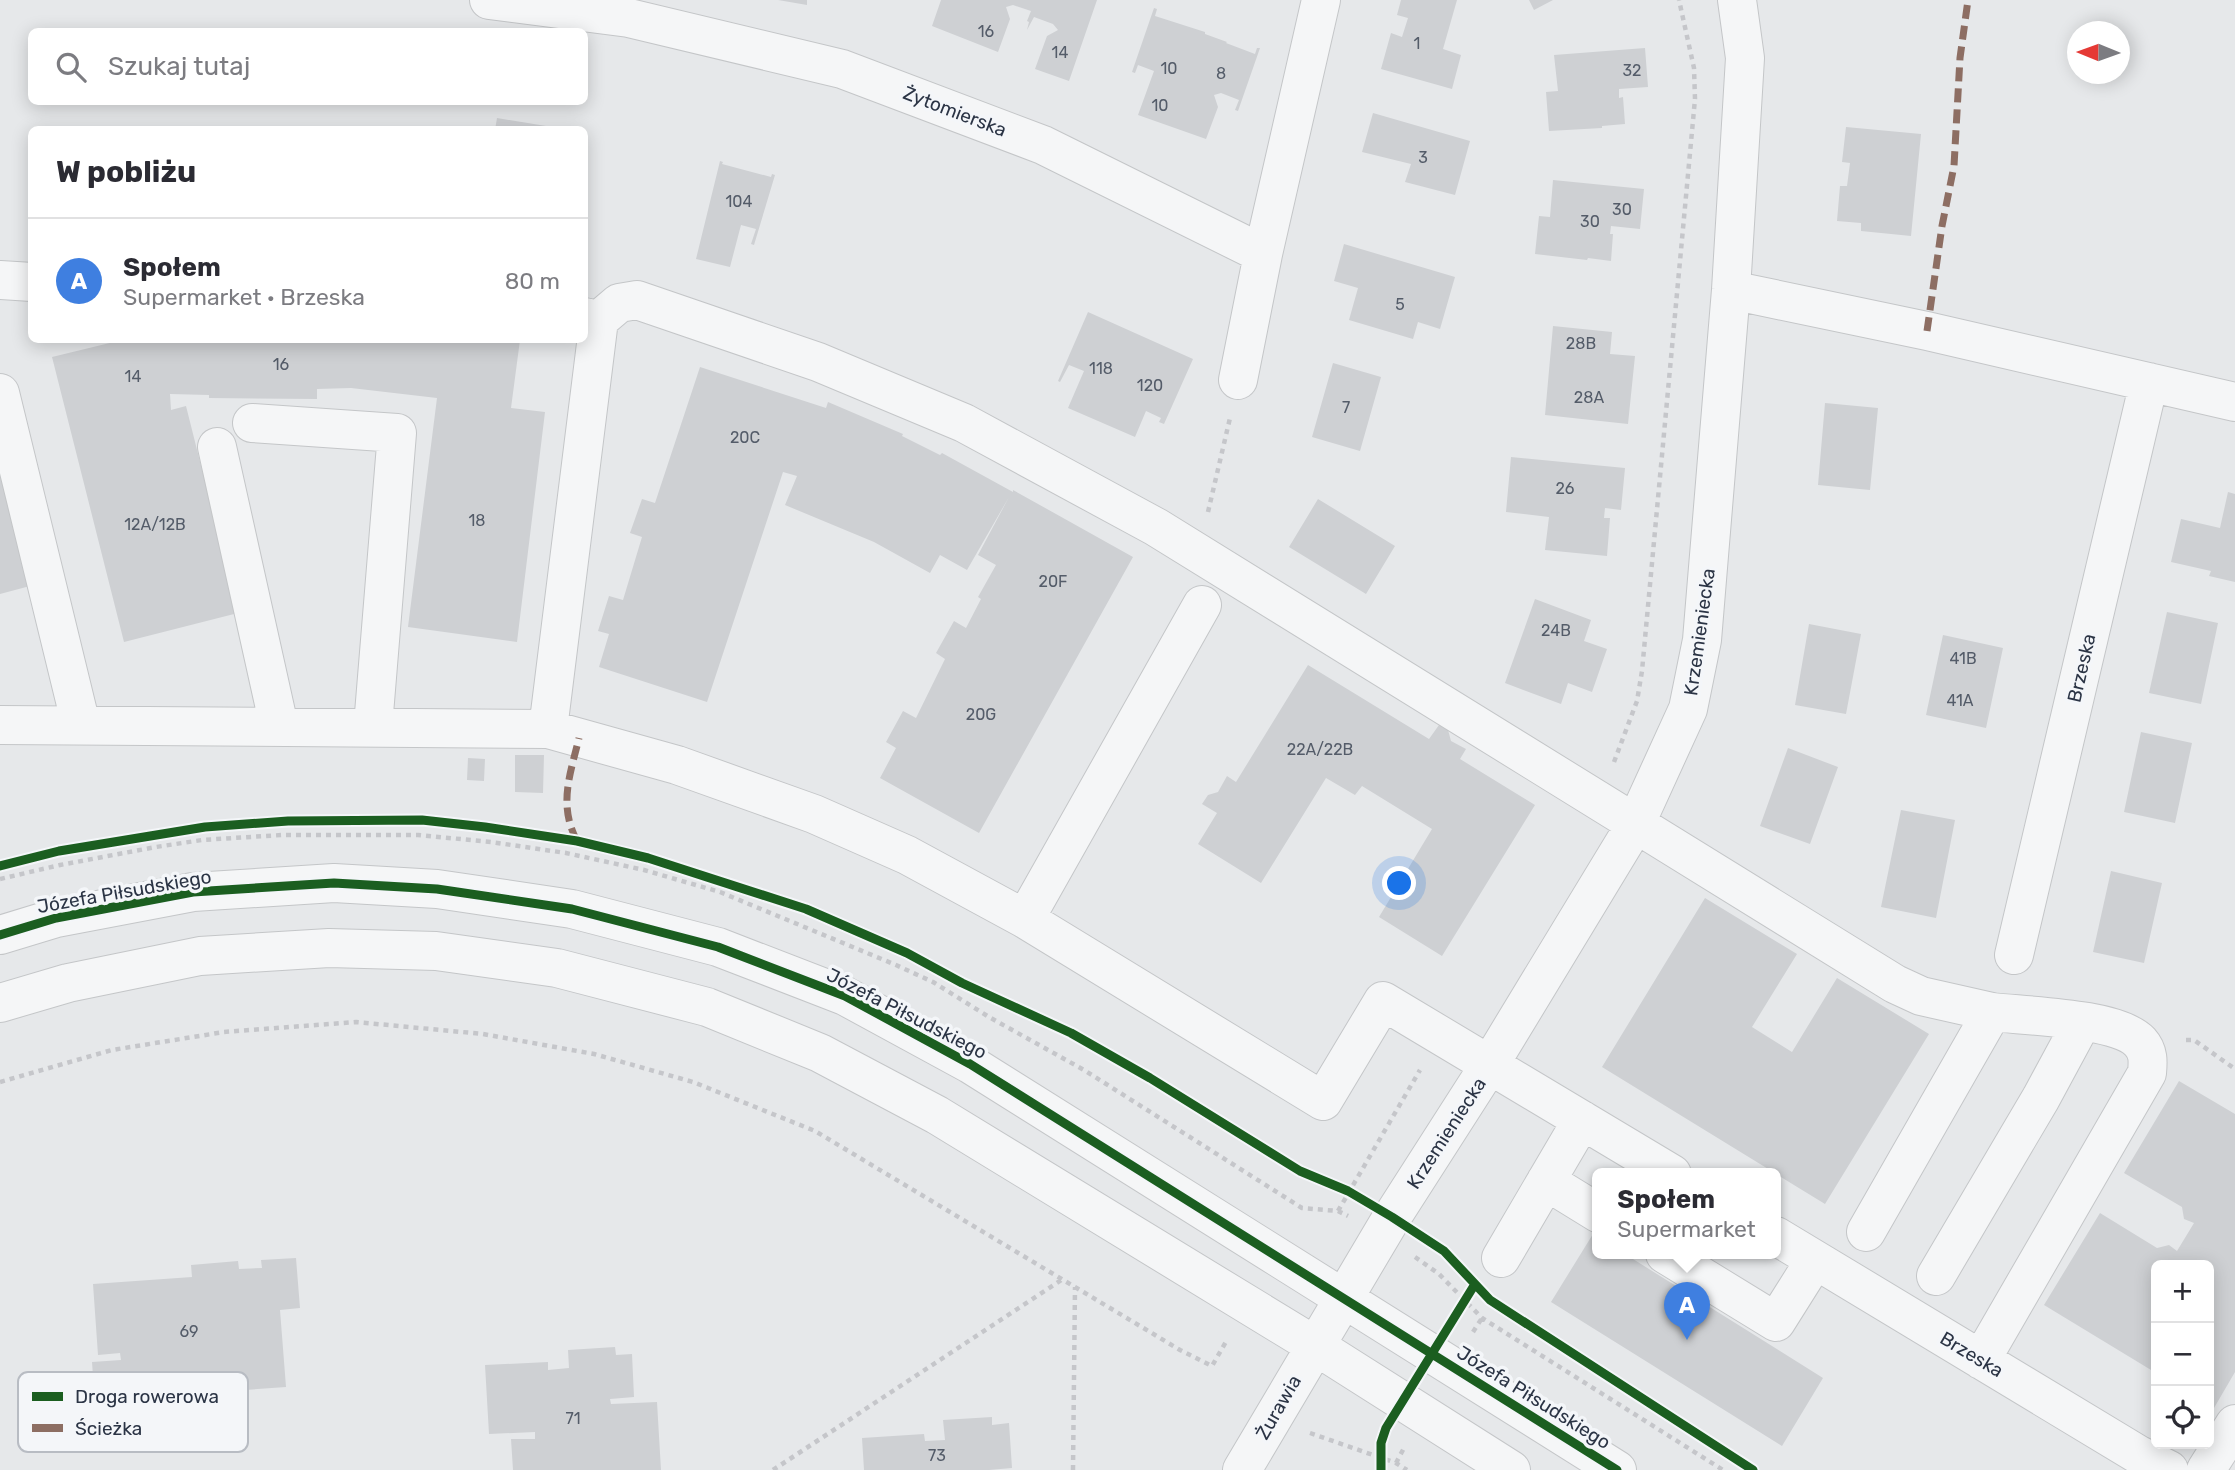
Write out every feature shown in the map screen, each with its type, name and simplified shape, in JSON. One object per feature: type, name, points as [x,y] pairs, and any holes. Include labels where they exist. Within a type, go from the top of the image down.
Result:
[{"type":"street","name":"Żytomierska","points":[[489,0],[630,9],[842,69],[1044,145],[1263,254]]},
{"type":"street","points":[[1238,380],[1263,254],[1321,0]]},
{"type":"street","name":"Krzemieniecka","points":[[1344,1298],[1635,825],[1688,709],[1702,640],[1731,290],[1745,58],[1737,0]]},
{"type":"street","points":[[0,280],[28,282]]},
{"type":"street","points":[[1731,290],[1927,331],[2235,402]]},
{"type":"street","points":[[548,729],[592,318],[620,303],[637,300],[818,362],[964,423],[1156,527],[1895,984],[1922,996],[1992,1012],[2111,1027],[2130,1034],[2142,1044],[2148,1058],[2147,1073],[1981,1360]]},
{"type":"street","name":"Brzeska","points":[[2014,955],[2149,382]]},
{"type":"street","points":[[0,393],[81,725]]},
{"type":"street","points":[[252,424],[397,433],[373,726]]},
{"type":"street","points":[[217,447],[279,726]]},
{"type":"street","points":[[1025,919],[1202,605]]},
{"type":"street","points":[[0,724],[548,729],[677,765],[814,814],[907,855],[1025,919],[1324,1101],[1382,1001],[1662,1168]]},
{"type":"street","name":"Józefa Piłsudskiego","points":[[0,935],[56,918],[193,892],[334,883],[437,889],[572,909],[718,947],[845,996],[970,1064],[1617,1470]]},
{"type":"street","points":[[0,1003],[68,983],[200,956],[316,948],[436,951],[569,971],[707,1007],[820,1053],[937,1115],[1314,1345],[1511,1470]]},
{"type":"street","points":[[1866,1232],[1992,1012]]},
{"type":"street","points":[[1936,1276],[2048,1087],[2082,1023]]},
{"type":"street","points":[[1501,1258],[1582,1120]]},
{"type":"street","points":[[1546,1181],[1592,1209]]},
{"type":"street","name":"Brzeska","points":[[1781,1240],[2139,1455],[2169,1470]]},
{"type":"street","points":[[1673,1259],[1776,1322],[1815,1260]]},
{"type":"street","name":"Żurawia","points":[[1241,1470],[1344,1298]]},
{"type":"street","points":[[2206,1470],[2235,1424]]},
{"type":"path","points":[[1598,802],[1627,731],[1643,671],[1695,100],[1694,68],[1679,0]]},
{"type":"path","points":[[1199,553],[1238,380]]},
{"type":"path","points":[[720,892],[933,982],[1084,1070],[1303,1208],[1338,1211],[1423,1066],[1448,1039]]},
{"type":"path","points":[[0,1082],[112,1050],[224,1032],[356,1022],[483,1034],[581,1051],[693,1082],[815,1131],[1180,1350],[1212,1366]]},
{"type":"path","points":[[1336,1186],[1348,1191],[1439,1275],[1467,1297],[1482,1318],[1723,1470]]},
{"type":"path","points":[[773,1470],[1063,1279]]},
{"type":"path","points":[[1073,1470],[1074,1286]]},
{"type":"path","points":[[1432,1353],[1467,1297]]},
{"type":"path","points":[[1381,1470],[1380,1457],[1387,1428],[1403,1401]]},
{"type":"path","points":[[1304,1431],[1396,1463],[1407,1470]]},
{"type":"building","points":[[778,0],[807,0],[807,5]]},
{"type":"building","points":[[941,0],[1097,0],[1069,81],[1035,69],[1047,36],[1058,30],[1053,24],[1034,17],[1027,30],[1031,11],[1013,5],[1006,7],[1010,19],[998,52],[932,26]]},
{"type":"building","points":[[1401,0],[1457,0],[1443,49],[1461,55],[1452,89],[1381,69],[1391,33],[1402,37],[1408,18],[1397,15]]},
{"type":"building","points":[[1529,0],[1553,0],[1534,10]]},
{"type":"building","points":[[1154,8],[1157,9],[1155,16],[1205,32],[1255,54],[1257,48],[1260,48],[1238,111],[1235,110],[1239,100],[1221,93],[1214,95],[1218,107],[1206,139],[1138,115],[1154,71],[1138,65],[1135,73],[1132,72]]},
{"type":"building","points":[[1645,48],[1648,87],[1619,89],[1619,98],[1623,97],[1625,124],[1549,131],[1546,92],[1558,91],[1554,55]]},
{"type":"building","points":[[1373,113],[1470,141],[1455,195],[1405,182],[1411,164],[1362,152]]},
{"type":"building","points":[[497,118],[546,126],[496,126]]},
{"type":"building","points":[[1846,127],[1921,134],[1911,236],[1861,231],[1861,223],[1837,221],[1840,186],[1847,186],[1850,163],[1842,162]]},
{"type":"building","points":[[720,161],[722,164],[771,177],[772,174],[775,175],[754,245],[751,244],[756,229],[741,225],[730,267],[696,259]]},
{"type":"building","points":[[1553,180],[1644,189],[1640,229],[1611,226],[1611,261],[1535,254],[1539,216],[1550,217]]},
{"type":"building","points":[[1344,244],[1455,277],[1440,329],[1418,322],[1413,339],[1349,320],[1358,288],[1334,281]]},
{"type":"building","points":[[1088,312],[1193,359],[1164,424],[1159,422],[1161,418],[1146,411],[1135,437],[1068,408],[1084,371],[1069,365],[1060,382],[1058,381]]},
{"type":"building","points":[[1553,326],[1612,332],[1610,354],[1635,356],[1628,424],[1545,415]]},
{"type":"building","points":[[110,343],[520,343],[511,408],[545,412],[517,642],[408,627],[437,398],[351,388],[317,389],[317,399],[209,398],[209,395],[170,394],[171,410],[186,406],[238,613],[124,642],[52,357]]},
{"type":"building","points":[[1333,363],[1381,377],[1360,451],[1312,437]]},
{"type":"building","points":[[700,367],[826,408],[828,402],[903,434],[902,436],[940,455],[942,453],[1013,490],[1133,557],[979,833],[880,778],[896,748],[886,742],[903,711],[916,718],[945,659],[936,653],[954,621],[966,628],[981,599],[978,597],[996,565],[978,555],[1009,497],[967,570],[940,555],[930,573],[874,542],[785,505],[797,476],[783,472],[707,702],[599,667],[609,634],[598,631],[609,596],[623,600],[642,537],[630,533],[642,499],[655,503]]},
{"type":"building","points":[[1825,403],[1878,408],[1870,490],[1818,485]]},
{"type":"building","points":[[1511,457],[1625,468],[1621,510],[1605,508],[1604,518],[1610,518],[1607,556],[1545,550],[1549,517],[1506,512]]},
{"type":"building","points":[[0,474],[30,586],[0,594]]},
{"type":"building","points":[[2228,492],[2235,494],[2235,582],[2209,576],[2211,571],[2171,562],[2181,519],[2220,528]]},
{"type":"building","points":[[1318,499],[1395,546],[1366,594],[1289,547]]},
{"type":"building","points":[[1535,599],[1591,620],[1584,641],[1607,649],[1592,692],[1568,683],[1561,704],[1505,683]]},
{"type":"building","points":[[2167,612],[2218,623],[2201,704],[2149,693]]},
{"type":"building","points":[[1809,624],[1861,634],[1846,714],[1795,705]]},
{"type":"building","points":[[1943,635],[2003,648],[1986,728],[1926,715]]},
{"type":"building","points":[[1308,665],[1429,739],[1439,725],[1448,730],[1451,741],[1466,749],[1460,759],[1535,805],[1442,956],[1379,917],[1432,829],[1362,786],[1355,795],[1326,778],[1261,883],[1198,844],[1217,813],[1202,804],[1208,795],[1218,792],[1227,776],[1236,782]]},
{"type":"building","points":[[2141,732],[2192,743],[2175,823],[2124,812]]},
{"type":"building","points":[[1788,748],[1838,767],[1810,844],[1760,826]]},
{"type":"building","points":[[515,755],[544,755],[543,793],[515,792]]},
{"type":"building","points":[[468,758],[485,759],[484,781],[467,780]]},
{"type":"building","points":[[1901,810],[1955,820],[1936,918],[1881,907]]},
{"type":"building","points":[[2111,871],[2162,883],[2144,963],[2093,952]]},
{"type":"building","points":[[1705,898],[1797,954],[1752,1027],[1792,1052],[1837,978],[1929,1034],[1825,1204],[1781,1177],[1781,1168],[1766,1168],[1602,1067]]},
{"type":"building","points":[[2179,1081],[2235,1114],[2235,1372],[2214,1408],[2214,1260],[2151,1260],[2151,1370],[2044,1305],[2100,1213],[2157,1248],[2169,1245],[2177,1251],[2194,1223],[2184,1219],[2182,1207],[2124,1173]]},
{"type":"building","points":[[1592,1236],[1592,1259],[1633,1259],[1823,1378],[1782,1446],[1551,1302]]},
{"type":"building","points":[[296,1258],[300,1308],[280,1310],[286,1387],[248,1390],[248,1372],[93,1372],[92,1362],[121,1360],[120,1353],[98,1355],[93,1284],[192,1277],[191,1265],[238,1261],[239,1269],[262,1268],[261,1260]]},
{"type":"building","points":[[615,1347],[616,1355],[632,1354],[634,1397],[610,1399],[611,1404],[657,1402],[661,1470],[513,1470],[511,1439],[535,1439],[535,1432],[489,1434],[485,1365],[548,1362],[548,1370],[569,1368],[568,1350]]},
{"type":"building","points":[[992,1417],[992,1425],[1009,1423],[1012,1468],[864,1470],[862,1438],[924,1434],[925,1441],[945,1440],[943,1420]]},
{"type":"marked path","points":[[1927,331],[1942,226],[1954,166],[1960,58],[1968,0]]},
{"type":"marked path","points":[[577,841],[571,828],[567,802],[569,777],[579,738]]},
{"type":"cycle path","points":[[0,866],[59,851],[205,827],[288,821],[422,820],[577,841],[648,858],[806,909],[907,953],[962,983],[1071,1033],[1150,1078],[1300,1171],[1348,1191],[1392,1217],[1444,1251],[1490,1300],[1753,1470]]},
{"type":"cycle path","points":[[0,935],[56,918],[193,892],[334,883],[437,889],[572,909],[718,947],[845,996],[970,1064],[1617,1470]]},
{"type":"cycle path","points":[[1381,1470],[1381,1443],[1386,1428],[1475,1284]]},
{"type":"place","name":"Społem","points":[[1687,1340]]}]
